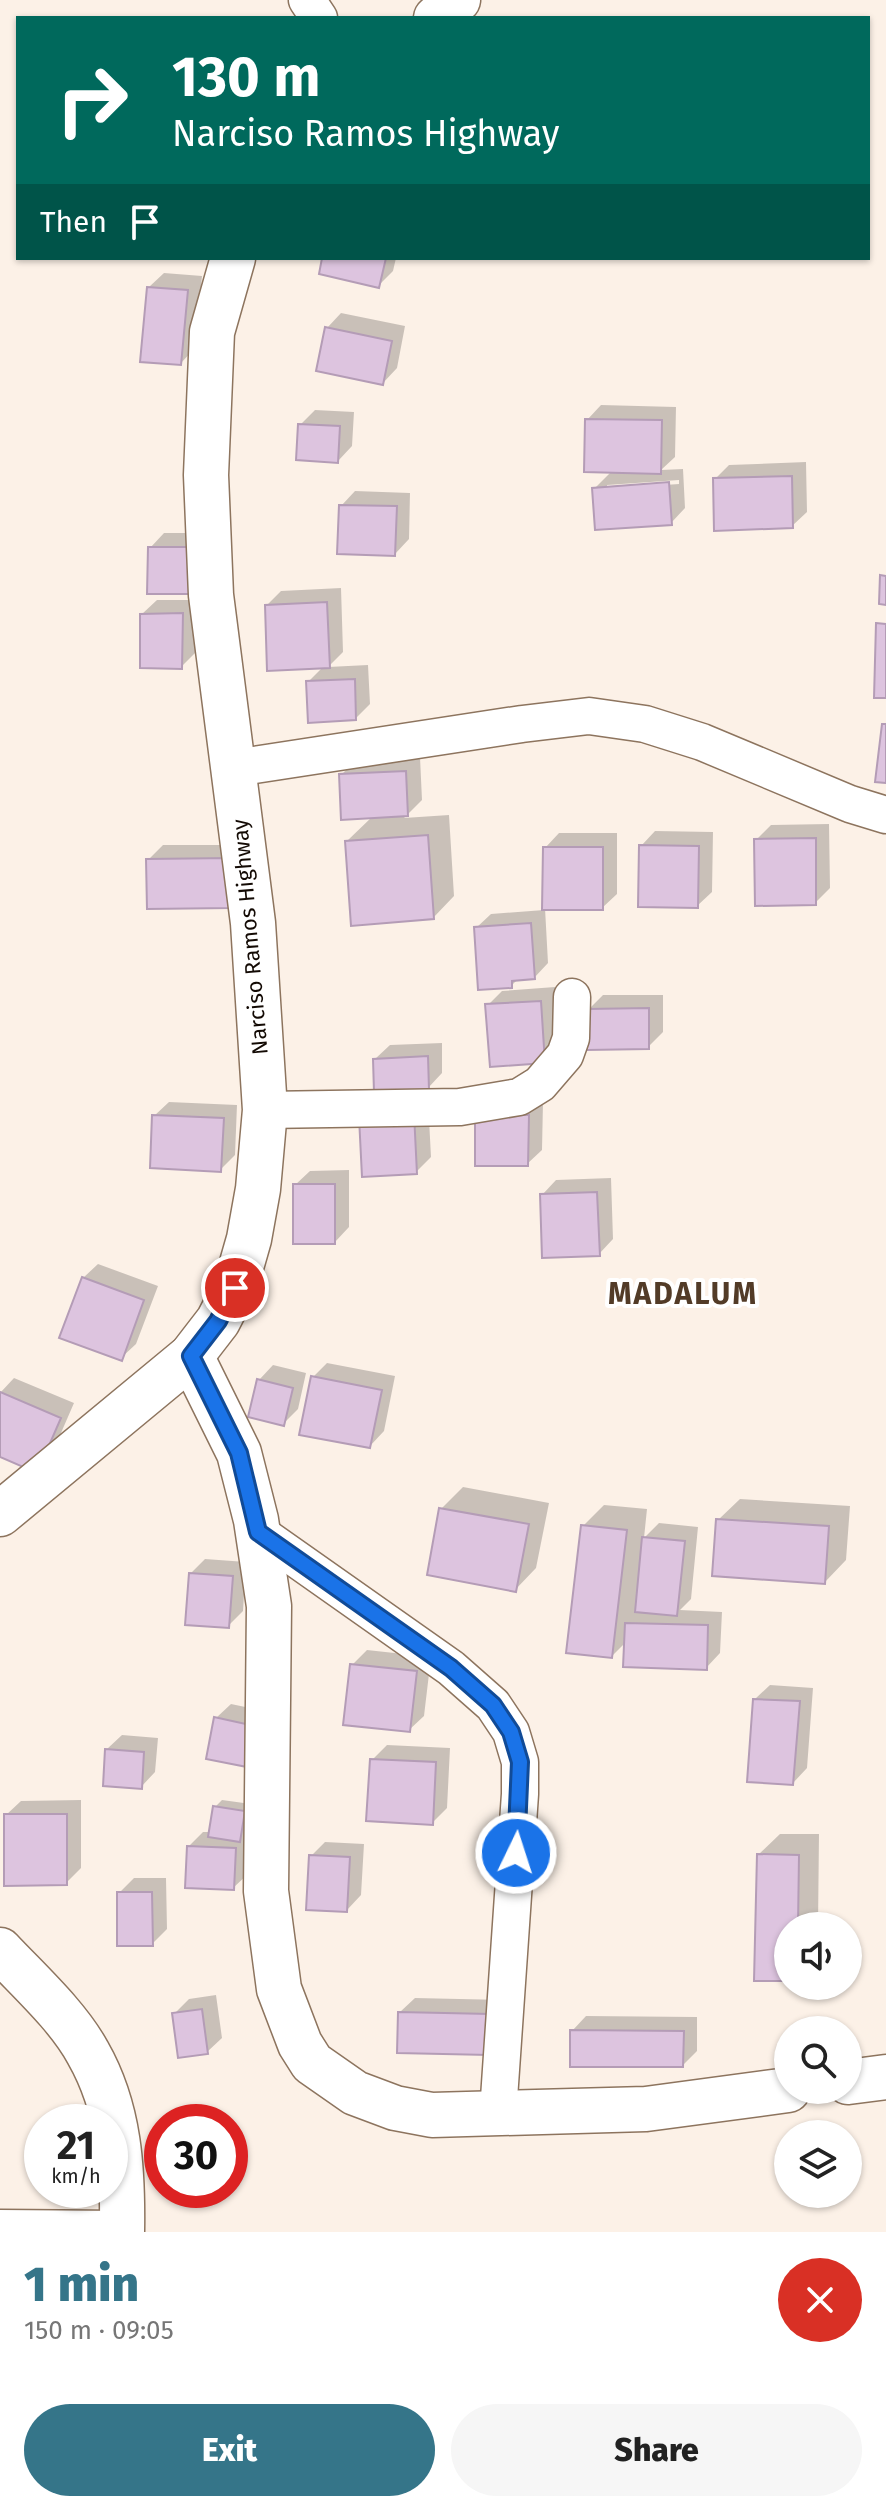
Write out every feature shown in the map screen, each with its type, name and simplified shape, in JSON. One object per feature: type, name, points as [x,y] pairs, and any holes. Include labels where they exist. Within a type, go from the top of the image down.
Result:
[{"type":"main road","points":[[438,16],[458,0]]},
{"type":"main road","name":"Narciso Ramos Highway","points":[[0,1514],[191,1356],[218,1321],[235,1288],[249,1239],[258,1189],[265,1110],[253,923],[211,595],[206,475],[212,332],[232,260]]},
{"type":"main road","points":[[191,1356],[239,1453],[258,1532],[269,1606],[266,1891],[279,1989],[300,2044],[312,2063],[355,2093],[395,2108],[432,2115],[646,2109],[774,2092]]},
{"type":"main road","points":[[0,1950],[87,2050],[103,2083],[116,2124],[122,2180],[122,2230]]},
{"type":"main road","points":[[862,2080],[886,2077]]},
{"type":"street","points":[[234,768],[589,716],[645,724],[702,742],[850,804],[886,815]]},
{"type":"street","points":[[265,1110],[460,1107],[519,1097],[540,1084],[565,1055],[571,1038],[572,997]]},
{"type":"street","points":[[258,1532],[451,1668],[493,1705],[511,1732],[520,1762],[520,1794],[498,2113]]},
{"type":"street","points":[[0,2228],[122,2230]]},
{"type":"building","points":[[322,260],[386,260],[379,288],[319,274]]},
{"type":"building","points":[[147,287],[188,290],[181,365],[140,362]]},
{"type":"building","points":[[325,327],[392,341],[383,385],[316,371]]},
{"type":"building","points":[[585,419],[662,420],[661,474],[584,472]]},
{"type":"building","points":[[298,424],[340,426],[338,463],[296,460]]},
{"type":"building","points":[[792,476],[793,528],[714,531],[713,478]]},
{"type":"building","points":[[669,482],[672,525],[595,530],[592,488]]},
{"type":"building","points":[[339,505],[397,506],[395,556],[337,554]]},
{"type":"building","points":[[148,547],[193,547],[192,594],[147,594]]},
{"type":"building","points":[[880,575],[886,576],[886,605],[879,604]]},
{"type":"building","points":[[327,602],[330,668],[267,671],[265,605]]},
{"type":"building","points":[[183,613],[182,669],[140,668],[140,614]]},
{"type":"building","points":[[876,623],[886,624],[886,698],[874,698]]},
{"type":"building","points":[[355,679],[356,720],[308,723],[306,681]]},
{"type":"building","points":[[882,724],[886,724],[886,783],[875,782]]},
{"type":"building","points":[[406,771],[408,816],[341,820],[339,774]]},
{"type":"building","points":[[428,835],[434,919],[351,926],[345,841]]},
{"type":"building","points":[[816,838],[816,905],[755,906],[754,839]]},
{"type":"building","points":[[639,845],[699,846],[698,908],[638,907]]},
{"type":"building","points":[[543,847],[603,847],[603,910],[542,910]]},
{"type":"building","points":[[231,858],[231,908],[147,909],[146,859]]},
{"type":"building","points":[[531,923],[535,979],[512,981],[512,988],[478,990],[474,927]]},
{"type":"building","points":[[541,1001],[545,1063],[490,1067],[485,1004]]},
{"type":"building","points":[[649,1008],[649,1049],[587,1050],[587,1009]]},
{"type":"building","points":[[428,1056],[429,1090],[374,1092],[373,1059]]},
{"type":"building","points":[[414,1113],[417,1174],[362,1177],[359,1117]]},
{"type":"building","points":[[152,1115],[224,1118],[221,1172],[150,1168]]},
{"type":"building","points":[[475,1115],[529,1115],[528,1166],[475,1166]]},
{"type":"building","points":[[293,1184],[335,1184],[335,1244],[293,1244]]},
{"type":"building","points":[[597,1192],[600,1256],[542,1258],[540,1194]]},
{"type":"building","points":[[82,1277],[144,1300],[122,1361],[59,1338]]},
{"type":"building","points":[[311,1376],[382,1390],[370,1448],[299,1435]]},
{"type":"building","points":[[257,1379],[293,1388],[284,1426],[248,1417]]},
{"type":"building","points":[[0,1392],[61,1418],[37,1473],[0,1457]]},
{"type":"building","points":[[439,1508],[529,1524],[516,1592],[427,1575]]},
{"type":"building","points":[[716,1519],[829,1526],[825,1584],[712,1576]]},
{"type":"building","points":[[581,1525],[627,1530],[612,1658],[566,1653]]},
{"type":"building","points":[[642,1537],[685,1541],[677,1616],[635,1612]]},
{"type":"building","points":[[189,1573],[233,1576],[229,1628],[185,1625]]},
{"type":"building","points":[[625,1623],[708,1625],[707,1670],[623,1667]]},
{"type":"building","points":[[350,1664],[417,1671],[410,1732],[343,1725]]},
{"type":"building","points":[[753,1699],[800,1701],[793,1785],[747,1782]]},
{"type":"building","points":[[214,1717],[255,1726],[247,1767],[206,1759]]},
{"type":"building","points":[[105,1749],[144,1752],[142,1789],[103,1786]]},
{"type":"building","points":[[370,1759],[436,1762],[433,1825],[366,1821]]},
{"type":"building","points":[[213,1806],[245,1811],[240,1842],[208,1837]]},
{"type":"building","points":[[4,1814],[67,1814],[67,1885],[4,1886]]},
{"type":"building","points":[[187,1846],[236,1848],[234,1890],[185,1888]]},
{"type":"building","points":[[757,1854],[799,1855],[798,1912],[774,1912],[774,1981],[754,1981]]},
{"type":"building","points":[[309,1855],[350,1857],[347,1912],[306,1910]]},
{"type":"building","points":[[117,1892],[152,1892],[153,1946],[117,1946]]},
{"type":"building","points":[[202,2009],[208,2054],[178,2058],[172,2013]]},
{"type":"building","points":[[398,2012],[491,2014],[489,2055],[397,2053]]},
{"type":"building","points":[[570,2030],[684,2031],[683,2067],[570,2067]]},
{"type":"district","name":"MADALUM","points":[[683,1294]]},
{"type":"route","points":[[235,1288],[218,1321],[191,1356],[239,1453],[258,1532],[451,1668],[493,1705],[511,1732],[520,1762],[516,1853]]}]
